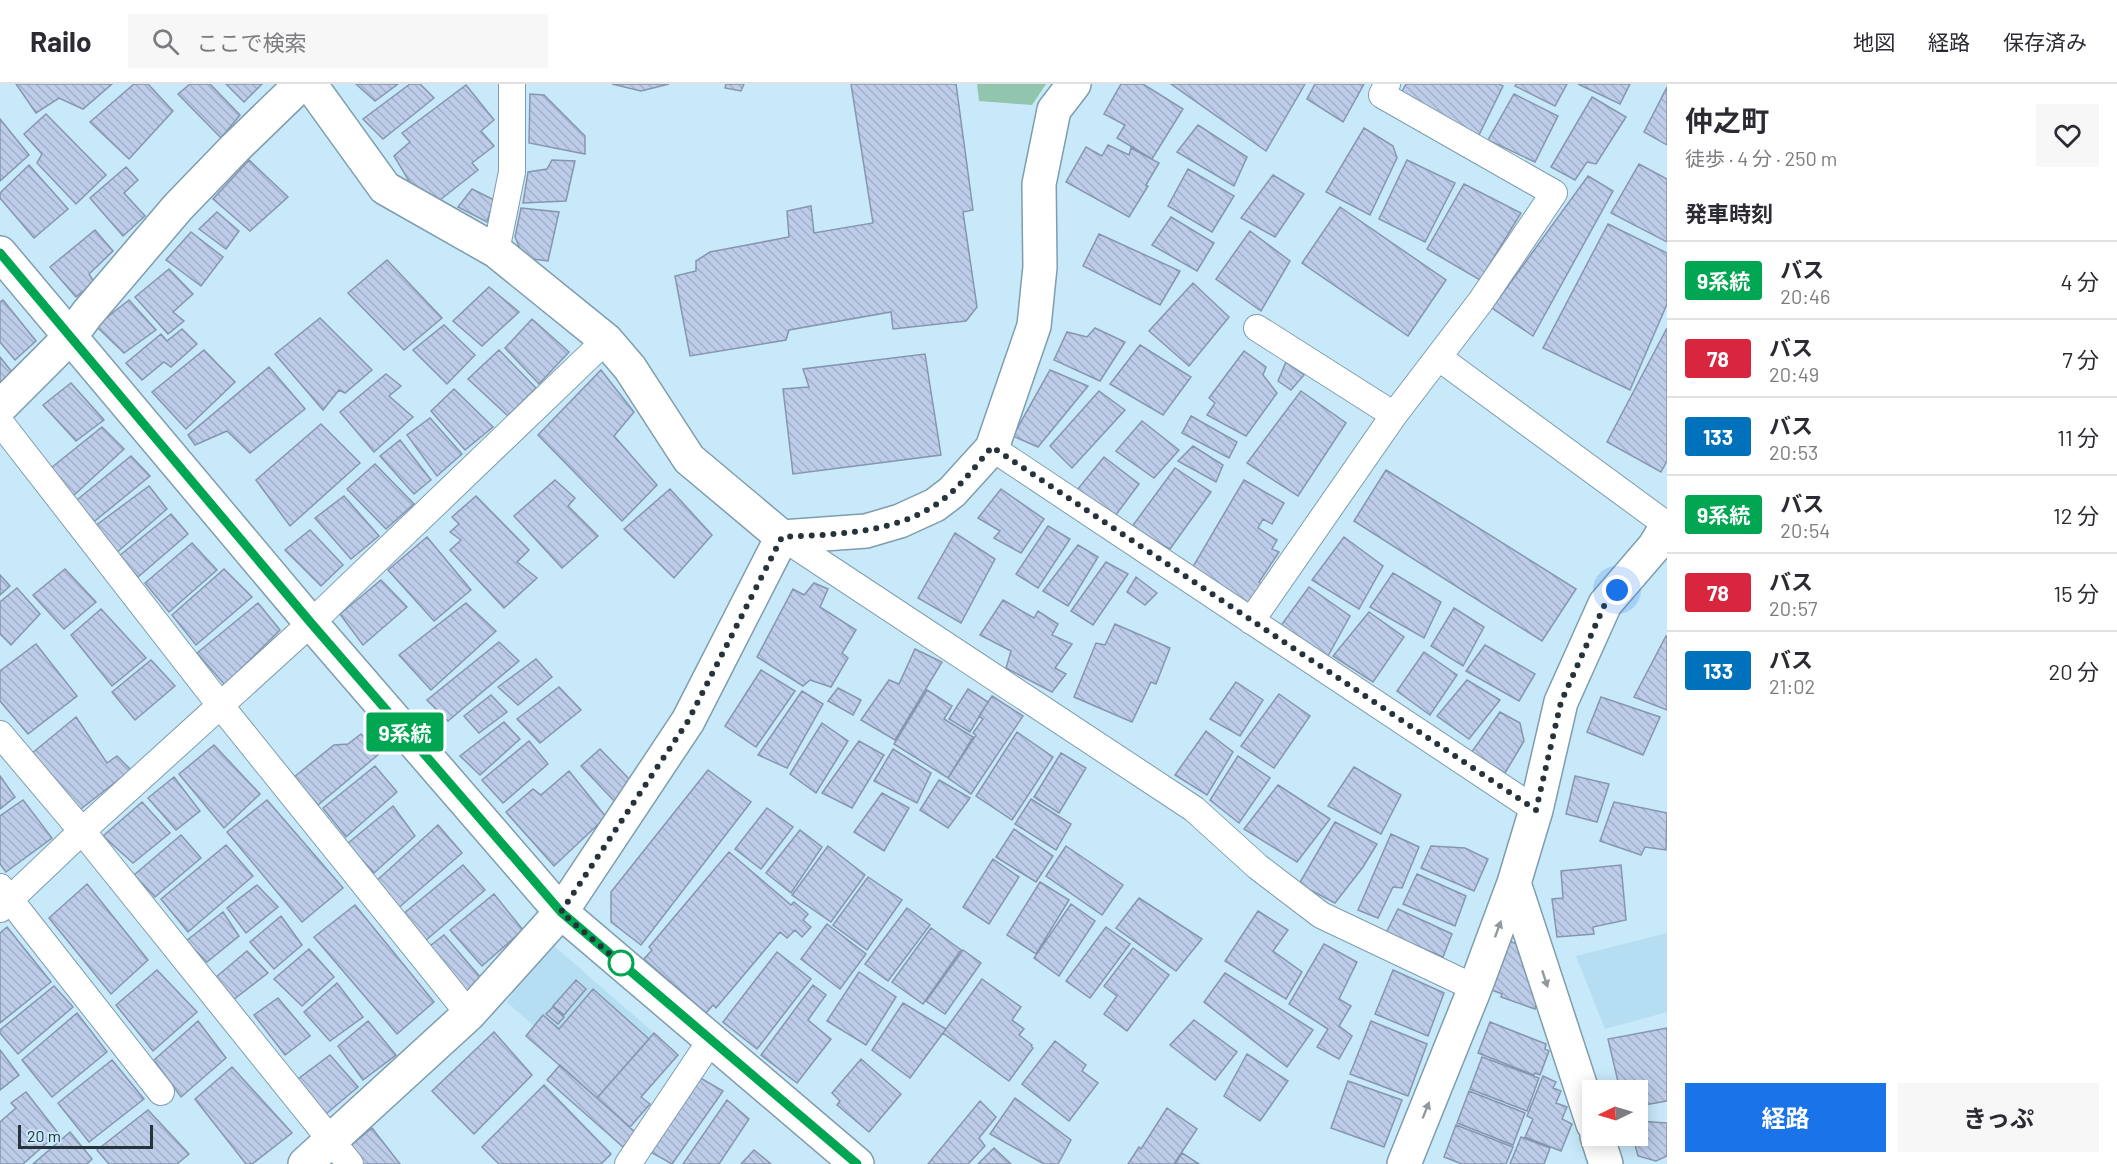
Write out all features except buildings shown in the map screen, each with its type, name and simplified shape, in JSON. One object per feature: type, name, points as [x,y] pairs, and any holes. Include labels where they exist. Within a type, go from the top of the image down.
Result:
[{"type":"street","points":[[0,407],[70,337],[178,207],[301,84]]},
{"type":"street","points":[[310,84],[385,188],[496,251],[606,340],[630,368],[689,459],[782,537],[866,531],[900,521],[935,505],[952,492],[992,447],[1034,326],[1040,267],[1039,184],[1054,110],[1074,84]]},
{"type":"street","points":[[0,253],[311,623],[561,912],[857,1164]]},
{"type":"street","points":[[1404,1164],[1514,884],[1536,810],[1561,702],[1605,604],[1654,547],[1667,526]]},
{"type":"street","points":[[305,1164],[340,1152],[561,912],[688,721],[782,537]]},
{"type":"street","points":[[1514,884],[1582,1091]]},
{"type":"street","points":[[1600,1146],[1606,1164]]},
{"type":"lane","points":[[496,251],[512,172],[512,84]]},
{"type":"lane","points":[[1251,621],[1394,415],[1481,301],[1554,193],[1382,95],[1387,84]]},
{"type":"lane","points":[[1257,328],[1394,415]]},
{"type":"lane","points":[[161,1092],[3,898],[82,831],[311,623],[606,340]]},
{"type":"lane","points":[[1437,357],[1667,526]]},
{"type":"lane","points":[[0,422],[220,705],[469,1014]]},
{"type":"lane","points":[[992,447],[1536,810]]},
{"type":"lane","points":[[782,537],[1194,809],[1258,867],[1321,915],[1475,988]]},
{"type":"lane","points":[[0,734],[82,831],[340,1152]]},
{"type":"lane","points":[[628,1164],[711,1040]]},
{"type":"shaded area","points":[[1667,933],[1667,1012],[1605,1029],[1576,956]]},
{"type":"shaded area","points":[[554,946],[654,1033],[597,1098],[526,1036],[534,1026],[507,1002],[542,948]]},
{"type":"green space","points":[[977,84],[1046,84],[1032,105],[979,101]]},
{"type":"bus line","name":"9系統","points":[[0,253],[311,623],[561,912],[857,1164]]},
{"type":"route","points":[[621,963],[627,969],[561,912],[688,721],[782,537],[866,531],[900,521],[935,505],[952,492],[992,447],[1536,810],[1561,702],[1605,604],[1617,590]]}]
